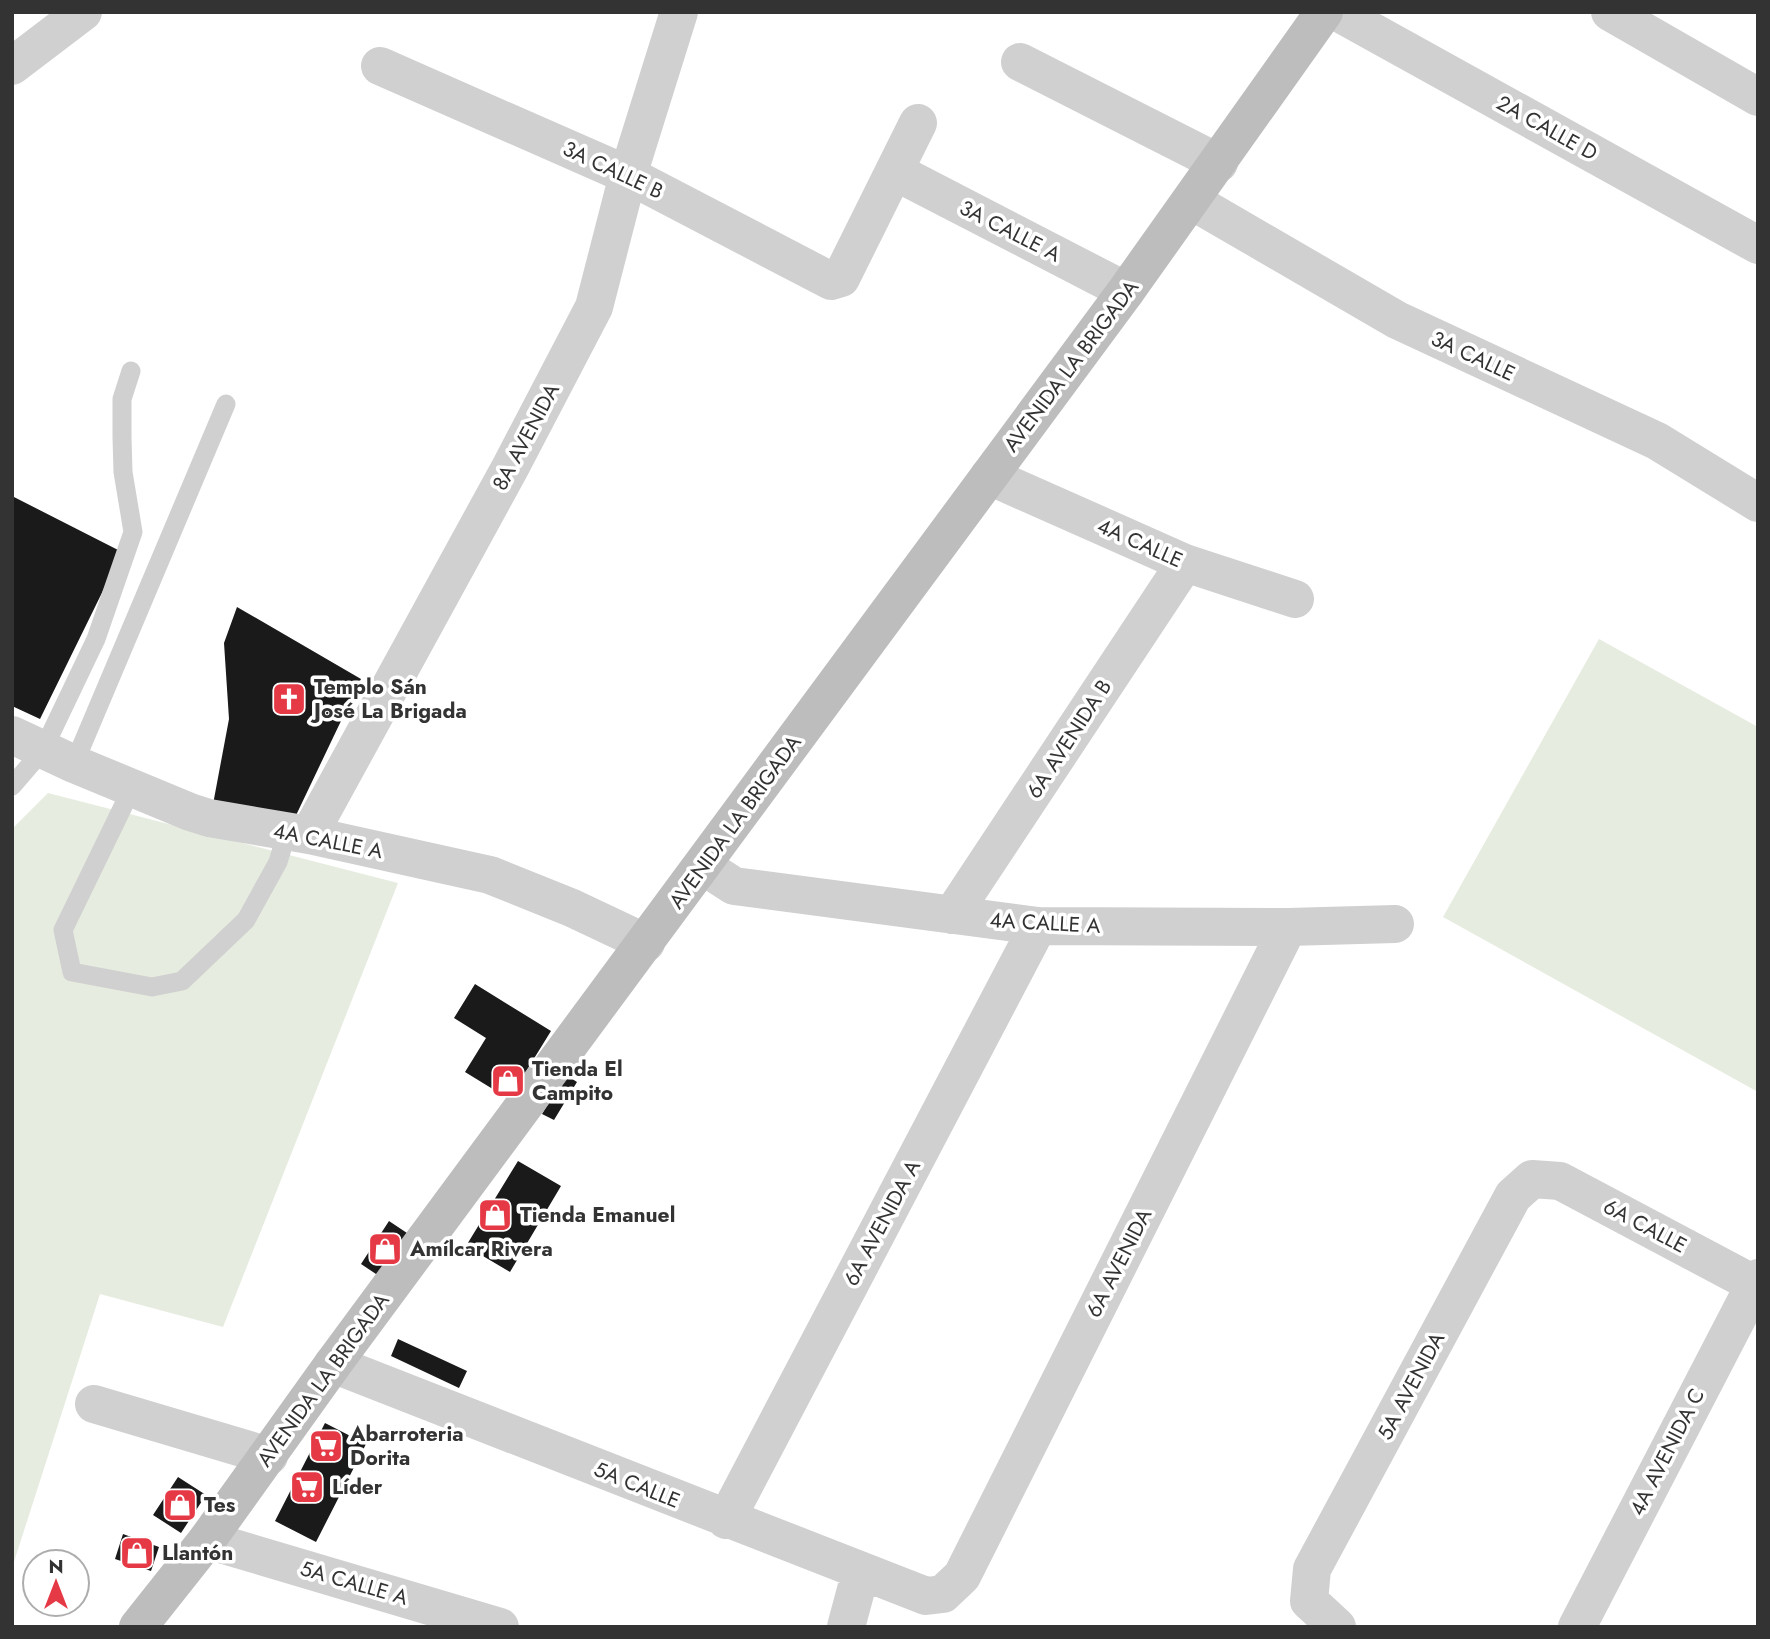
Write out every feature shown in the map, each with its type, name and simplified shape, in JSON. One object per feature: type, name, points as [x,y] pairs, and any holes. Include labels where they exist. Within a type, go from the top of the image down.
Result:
[{"type":"main road","name":"AVENIDA LA BRIGADA","points":[[138,1627],[207,1540],[333,1364],[1126,291],[1324,12]]},
{"type":"street","name":"8A AVENIDA","points":[[298,834],[511,466],[594,307],[628,175],[679,12]]},
{"type":"street","name":"2A CALLE D","points":[[1337,12],[1758,245]]},
{"type":"street","points":[[1610,12],[1758,97]]},
{"type":"street","points":[[12,66],[80,13]]},
{"type":"street","points":[[1020,62],[1219,163]]},
{"type":"street","name":"3A CALLE B","points":[[380,66],[628,175],[831,281],[841,278],[894,171]]},
{"type":"street","points":[[894,171],[918,123]]},
{"type":"street","name":"3A CALLE A","points":[[894,171],[1126,291]]},
{"type":"street","name":"3A CALLE","points":[[1192,201],[1397,320],[1657,441],[1758,503]]},
{"type":"street","name":"4A CALLE","points":[[989,476],[1185,563],[1295,599]]},
{"type":"street","name":"6A AVENIDA B","points":[[952,915],[1185,563]]},
{"type":"street","name":"4A CALLE A","points":[[43,750],[209,818],[298,834],[490,876],[572,908],[646,943]]},
{"type":"street","name":"4A CALLE A","points":[[703,866],[734,886],[1038,926],[1288,928],[1395,923]]},
{"type":"street","name":"6A AVENIDA A","points":[[726,1520],[1038,926]]},
{"type":"street","name":"6A AVENIDA","points":[[943,1594],[962,1576],[1288,928]]},
{"type":"street","name":"6A CALLE","points":[[1532,1179],[1560,1181],[1756,1281]]},
{"type":"street","name":"5A AVENIDA","points":[[1337,1627],[1309,1601],[1312,1569],[1514,1196],[1532,1179]]},
{"type":"street","name":"4A AVENIDA C","points":[[1577,1627],[1756,1281]]},
{"type":"street","name":"5A CALLE","points":[[333,1364],[926,1596],[943,1594]]},
{"type":"street","points":[[94,1404],[269,1456]]},
{"type":"street","name":"5A CALLE A","points":[[207,1540],[500,1627]]},
{"type":"street","points":[[846,1627],[861,1571]]},
{"type":"lane","points":[[43,750],[96,639],[133,533],[123,472],[122,437],[122,399],[131,371]]},
{"type":"lane","points":[[12,786],[43,750],[226,404]]},
{"type":"lane","points":[[132,788],[63,930],[72,972],[152,987],[182,981],[246,920],[278,862],[298,834]]},
{"type":"shaded area","points":[[1599,639],[1758,727],[1758,1092],[1443,917]]},
{"type":"shaded area","points":[[48,793],[398,883],[223,1327],[100,1294],[12,1568],[12,829]]},
{"type":"building","points":[[12,496],[122,552],[40,719],[12,706]]},
{"type":"building","name":"Templo Sán José La Brigada","points":[[237,607],[361,679],[289,830],[211,815],[229,719],[224,643]]},
{"type":"building","points":[[475,984],[551,1031],[509,1099],[465,1072],[486,1038],[454,1018]]},
{"type":"building","points":[[566,1075],[577,1082],[554,1120],[542,1114]]},
{"type":"building","points":[[518,1161],[561,1186],[510,1272],[466,1246]]},
{"type":"building","name":"Amílcar Rivera","points":[[389,1221],[410,1235],[382,1278],[361,1264]]},
{"type":"building","points":[[398,1339],[467,1371],[459,1388],[391,1356]]},
{"type":"building","points":[[325,1423],[366,1444],[316,1542],[275,1521]]},
{"type":"building","name":"Tes","points":[[178,1477],[206,1495],[181,1533],[153,1515]]},
{"type":"building","name":"Llantón","points":[[123,1534],[159,1547],[151,1571],[115,1559]]},
{"type":"place","name":"Templo Sán José La Brigada","points":[[289,699]]},
{"type":"place","name":"Tienda El Campito","points":[[508,1081]]},
{"type":"place","name":"Tienda Emanuel","points":[[495,1215]]},
{"type":"place","name":"Amílcar Rivera","points":[[385,1249]]},
{"type":"place","name":"Abarroteria Dorita","points":[[326,1446]]},
{"type":"place","name":"Líder","points":[[307,1487]]},
{"type":"place","name":"Tes","points":[[180,1505]]},
{"type":"place","name":"Llantón","points":[[137,1553]]}]
